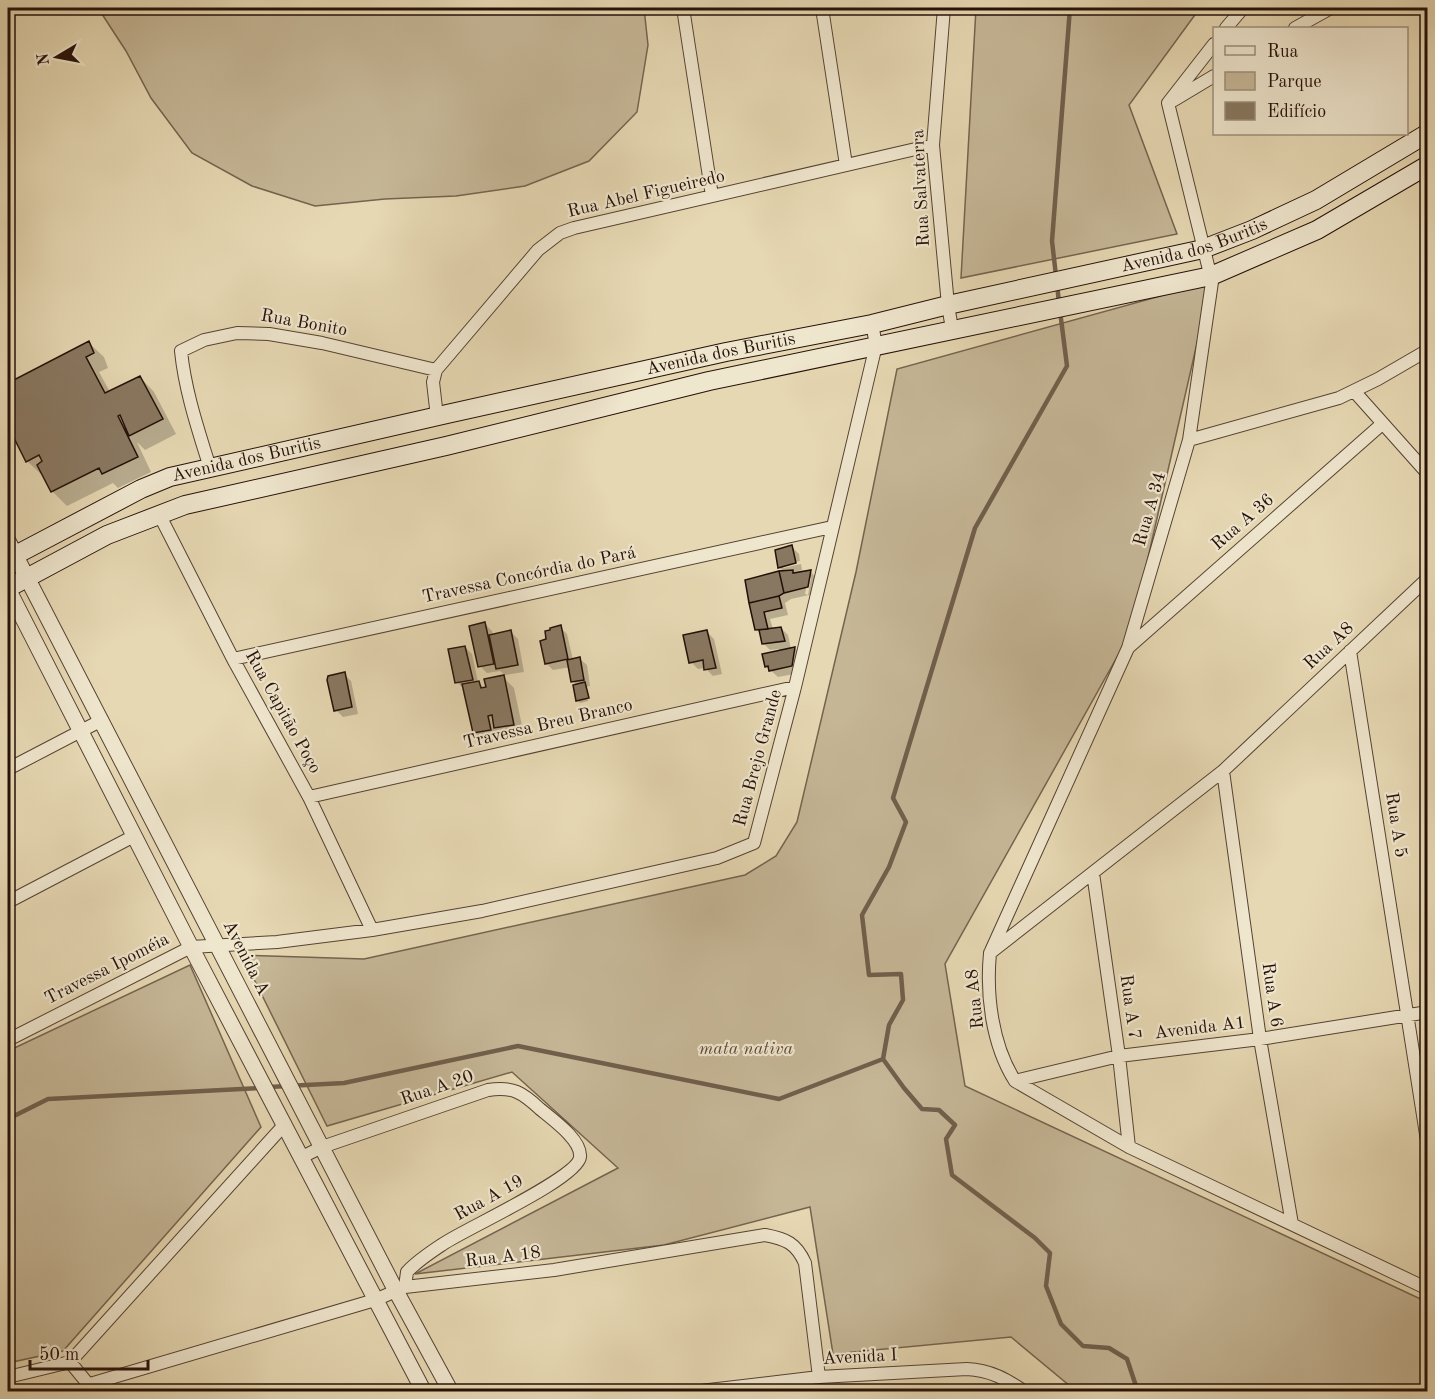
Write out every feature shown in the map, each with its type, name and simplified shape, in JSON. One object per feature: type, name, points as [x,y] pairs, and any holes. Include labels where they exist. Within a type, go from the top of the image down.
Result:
[{"type":"main road","name":"Avenida dos Buritis","points":[[10,552],[171,477],[726,352],[872,324],[1203,249],[1252,230],[1316,200],[1428,133]]},
{"type":"main road","name":"Avenida dos Buritis","points":[[8,589],[107,536],[185,505],[446,446],[709,381],[1211,276],[1317,230],[1428,165]]},
{"type":"street","points":[[683,8],[712,196]]},
{"type":"street","points":[[822,8],[846,165]]},
{"type":"street","name":"Rua Salvaterra","points":[[944,8],[933,145],[952,329]]},
{"type":"street","points":[[1227,27],[1243,8]]},
{"type":"street","points":[[1297,27],[1331,8]]},
{"type":"street","points":[[1168,103],[1213,47]]},
{"type":"street","points":[[1168,103],[1213,77]]},
{"type":"street","name":"Rua A 34","points":[[990,953],[1128,648],[1189,440],[1212,282],[1168,103]]},
{"type":"street","name":"Rua Abel Figueiredo","points":[[436,370],[469,328],[538,250],[560,234],[574,228],[933,145]]},
{"type":"street","name":"Rua Brejo Grande","points":[[191,947],[277,942],[372,930],[482,910],[717,858],[754,843],[795,687],[876,345],[872,324]]},
{"type":"street","name":"Rua Bonito","points":[[210,468],[191,406],[181,351],[204,340],[237,333],[269,334],[322,343],[436,370]]},
{"type":"street","points":[[1189,440],[1339,398],[1428,350]]},
{"type":"street","points":[[436,370],[433,399],[437,417]]},
{"type":"street","points":[[1354,391],[1428,474]]},
{"type":"street","name":"Rua A 36","points":[[1128,648],[1382,423]]},
{"type":"street","name":"Rua Capitão Poço","points":[[159,514],[233,659],[309,796],[372,930]]},
{"type":"street","name":"Travessa Concórdia do Pará","points":[[233,659],[832,527]]},
{"type":"street","name":"Avenida A","points":[[10,552],[102,720],[322,1147],[401,1289],[451,1392]]},
{"type":"street","name":"Rua A8","points":[[1015,1081],[1006,1067],[998,1045],[988,973],[990,953],[1223,771],[1428,578]]},
{"type":"street","points":[[8,589],[191,947],[424,1392]]},
{"type":"street","name":"Rua A 5","points":[[1350,651],[1428,1147]]},
{"type":"street","name":"Travessa Breu Branco","points":[[309,796],[795,687]]},
{"type":"street","points":[[8,769],[102,720]]},
{"type":"street","name":"Rua A 6","points":[[1223,771],[1260,1038],[1292,1224]]},
{"type":"street","points":[[8,902],[134,836]]},
{"type":"street","name":"Rua A 7","points":[[1093,873],[1119,1056],[1129,1147]]},
{"type":"street","name":"Travessa Ipoméia","points":[[8,1040],[191,947]]},
{"type":"street","name":"Avenida A1","points":[[1015,1081],[1119,1056],[1260,1038],[1428,1012]]},
{"type":"street","points":[[1015,1081],[1129,1147],[1428,1289]]},
{"type":"street","name":"Rua A 20","points":[[302,1157],[322,1147],[488,1090],[500,1088],[524,1094],[572,1137]]},
{"type":"street","points":[[8,1377],[70,1362],[285,1124]]},
{"type":"street","name":"Rua A 19","points":[[401,1289],[407,1272],[443,1244],[557,1181],[574,1168],[580,1158],[578,1146],[572,1137]]},
{"type":"street","name":"Rua A 18","points":[[92,1388],[375,1300],[401,1289],[554,1270],[765,1235],[791,1242],[800,1251],[805,1263],[819,1377]]},
{"type":"street","points":[[70,1362],[92,1388]]},
{"type":"street","name":"Avenida I","points":[[692,1392],[819,1377],[983,1370],[1002,1376],[1025,1392]]},
{"type":"green space","points":[[98,8],[644,8],[648,45],[637,112],[589,161],[525,186],[456,196],[385,199],[315,206],[252,186],[192,153],[151,98],[126,51]]},
{"type":"green space","points":[[976,8],[1200,8],[1129,105],[1177,234],[961,278]]},
{"type":"green space","name":"mata nativa","points":[[1211,282],[1131,632],[945,964],[965,1086],[1427,1302],[1427,1391],[1076,1391],[1011,1337],[833,1354],[810,1207],[664,1245],[415,1274],[618,1168],[512,1072],[327,1126],[242,955],[364,959],[745,875],[776,856],[797,822],[856,572],[897,369]]},
{"type":"green space","points":[[190,965],[261,1127],[63,1351],[8,1363],[8,1051]]},
{"type":"building","points":[[89,341],[94,353],[86,357],[105,393],[140,376],[163,419],[129,436],[120,415],[118,416],[138,457],[102,474],[99,468],[51,492],[37,465],[42,461],[39,455],[26,462],[8,426],[8,383]]},
{"type":"building","points":[[792,545],[796,563],[778,568],[775,550]]},
{"type":"building","points":[[793,570],[793,573],[811,570],[808,587],[784,593],[779,571]]},
{"type":"building","points":[[779,571],[784,593],[749,603],[745,580]]},
{"type":"building","points":[[779,596],[782,608],[764,612],[768,629],[755,630],[749,603]]},
{"type":"building","points":[[485,622],[494,664],[478,667],[469,626]]},
{"type":"building","points":[[561,625],[568,659],[545,664],[540,641],[546,639],[545,631]]},
{"type":"building","points":[[781,627],[785,641],[762,644],[759,630]]},
{"type":"building","points":[[511,630],[518,665],[496,669],[489,635]]},
{"type":"building","points":[[707,630],[716,668],[704,670],[703,660],[689,663],[683,635]]},
{"type":"building","points":[[465,646],[473,680],[455,683],[448,649]]},
{"type":"building","points":[[795,647],[792,666],[769,671],[768,666],[765,667],[762,654]]},
{"type":"building","points":[[580,657],[584,680],[571,682],[567,660]]},
{"type":"building","points":[[345,672],[352,707],[334,711],[328,676]]},
{"type":"building","points":[[504,675],[514,725],[494,728],[492,715],[488,716],[491,730],[473,733],[462,684],[479,681],[481,688],[486,687],[484,679]]},
{"type":"building","points":[[585,682],[589,698],[576,701],[573,685]]},
{"type":"waterway","points":[[1056,276],[1052,241],[1070,8]]},
{"type":"waterway","points":[[1057,284],[1059,303]]},
{"type":"waterway","points":[[1060,311],[1067,366],[975,528],[893,798],[906,822],[889,867],[862,915],[869,975],[901,974],[903,1000],[889,1025],[883,1059],[922,1109],[939,1110],[955,1125],[946,1139],[952,1175],[1035,1238],[1050,1253],[1046,1286],[1061,1324],[1083,1346],[1109,1348],[1127,1359],[1138,1392]]},
{"type":"waterway","points":[[269,1087],[344,1083],[518,1046],[779,1099],[883,1059]]},
{"type":"waterway","points":[[8,1119],[48,1099],[261,1088]]}]
